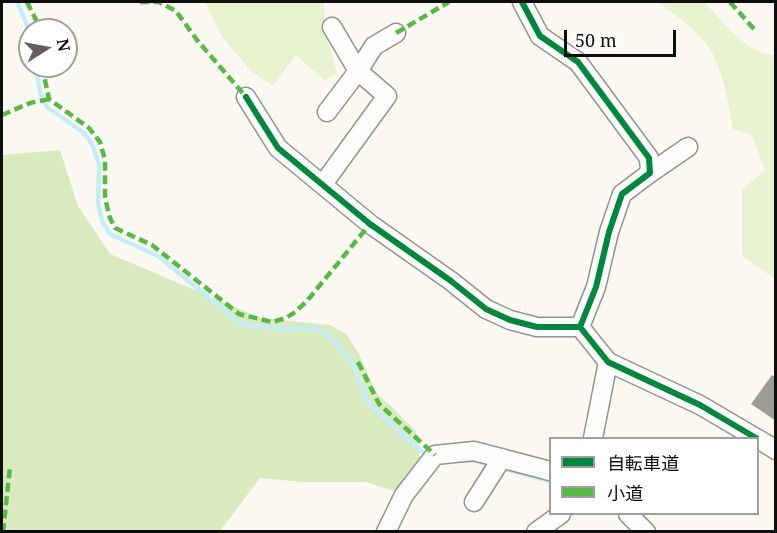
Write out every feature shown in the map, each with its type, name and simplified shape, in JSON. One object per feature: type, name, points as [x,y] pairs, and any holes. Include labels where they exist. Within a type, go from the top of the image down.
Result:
[{"type":"street","points":[[522,2],[540,36],[578,62],[649,158],[650,173]]},
{"type":"street","points":[[323,184],[387,96],[358,71],[332,27]]},
{"type":"street","points":[[327,112],[375,46],[396,33]]},
{"type":"street","points":[[246,97],[278,148],[370,224],[451,281],[486,309],[510,320],[537,327],[580,327]]},
{"type":"street","points":[[580,327],[596,286],[609,232],[622,194],[688,147]]},
{"type":"street","points":[[580,327],[608,362],[700,405],[754,437]]},
{"type":"street","points":[[592,437],[608,362]]},
{"type":"street","points":[[759,440],[776,450]]},
{"type":"street","points":[[386,531],[404,495],[435,455],[474,451],[549,471]]},
{"type":"street","points":[[474,502],[502,458]]},
{"type":"street","points":[[536,531],[558,515]]},
{"type":"street","points":[[630,515],[646,531]]},
{"type":"green space","points":[[205,2],[324,2],[325,29],[337,73],[325,81],[296,55],[273,86],[251,71],[222,37]]},
{"type":"green space","points":[[658,2],[704,2],[745,43],[765,54],[775,55],[775,279],[742,255],[742,190],[765,170],[752,135],[733,129],[721,74],[707,45],[678,16]]},
{"type":"green space","points":[[60,150],[78,206],[110,254],[261,318],[330,325],[346,334],[358,352],[376,392],[416,431],[421,464],[394,491],[366,482],[304,482],[260,478],[220,531],[2,532],[2,155]]},
{"type":"building","points":[[772,375],[776,378],[776,421],[751,404]]},
{"type":"waterway","points":[[17,2],[24,18]]},
{"type":"waterway","points":[[38,78],[40,92],[47,107],[84,133],[92,144],[99,164],[98,203],[102,221],[110,234],[158,256],[241,324],[278,329],[312,328],[322,331],[333,340],[354,366],[368,403],[428,457]]},
{"type":"waterway","points":[[461,461],[477,461],[491,465]]},
{"type":"waterway","points":[[502,468],[549,481]]},
{"type":"marked path","points":[[27,2],[35,18]]},
{"type":"marked path","points":[[140,2],[159,2],[176,11],[197,40],[246,97]]},
{"type":"marked path","points":[[396,33],[449,2]]},
{"type":"marked path","points":[[730,2],[754,29]]},
{"type":"marked path","points":[[45,78],[49,99],[89,128],[100,142],[105,160],[105,198],[115,228],[152,245],[239,314],[272,322],[286,318],[295,312],[307,301],[370,224]]},
{"type":"marked path","points":[[2,115],[30,103],[49,99]]},
{"type":"marked path","points":[[358,362],[379,404],[435,455]]},
{"type":"marked path","points":[[3,532],[10,467]]},
{"type":"cycle path","points":[[522,2],[540,36],[578,62],[649,158],[650,173],[622,194],[609,232],[596,287],[580,327]]},
{"type":"cycle path","points":[[246,97],[278,148],[370,224],[451,281],[486,309],[510,320],[537,327],[580,327]]},
{"type":"cycle path","points":[[580,327],[608,362],[700,405],[754,437]]}]
